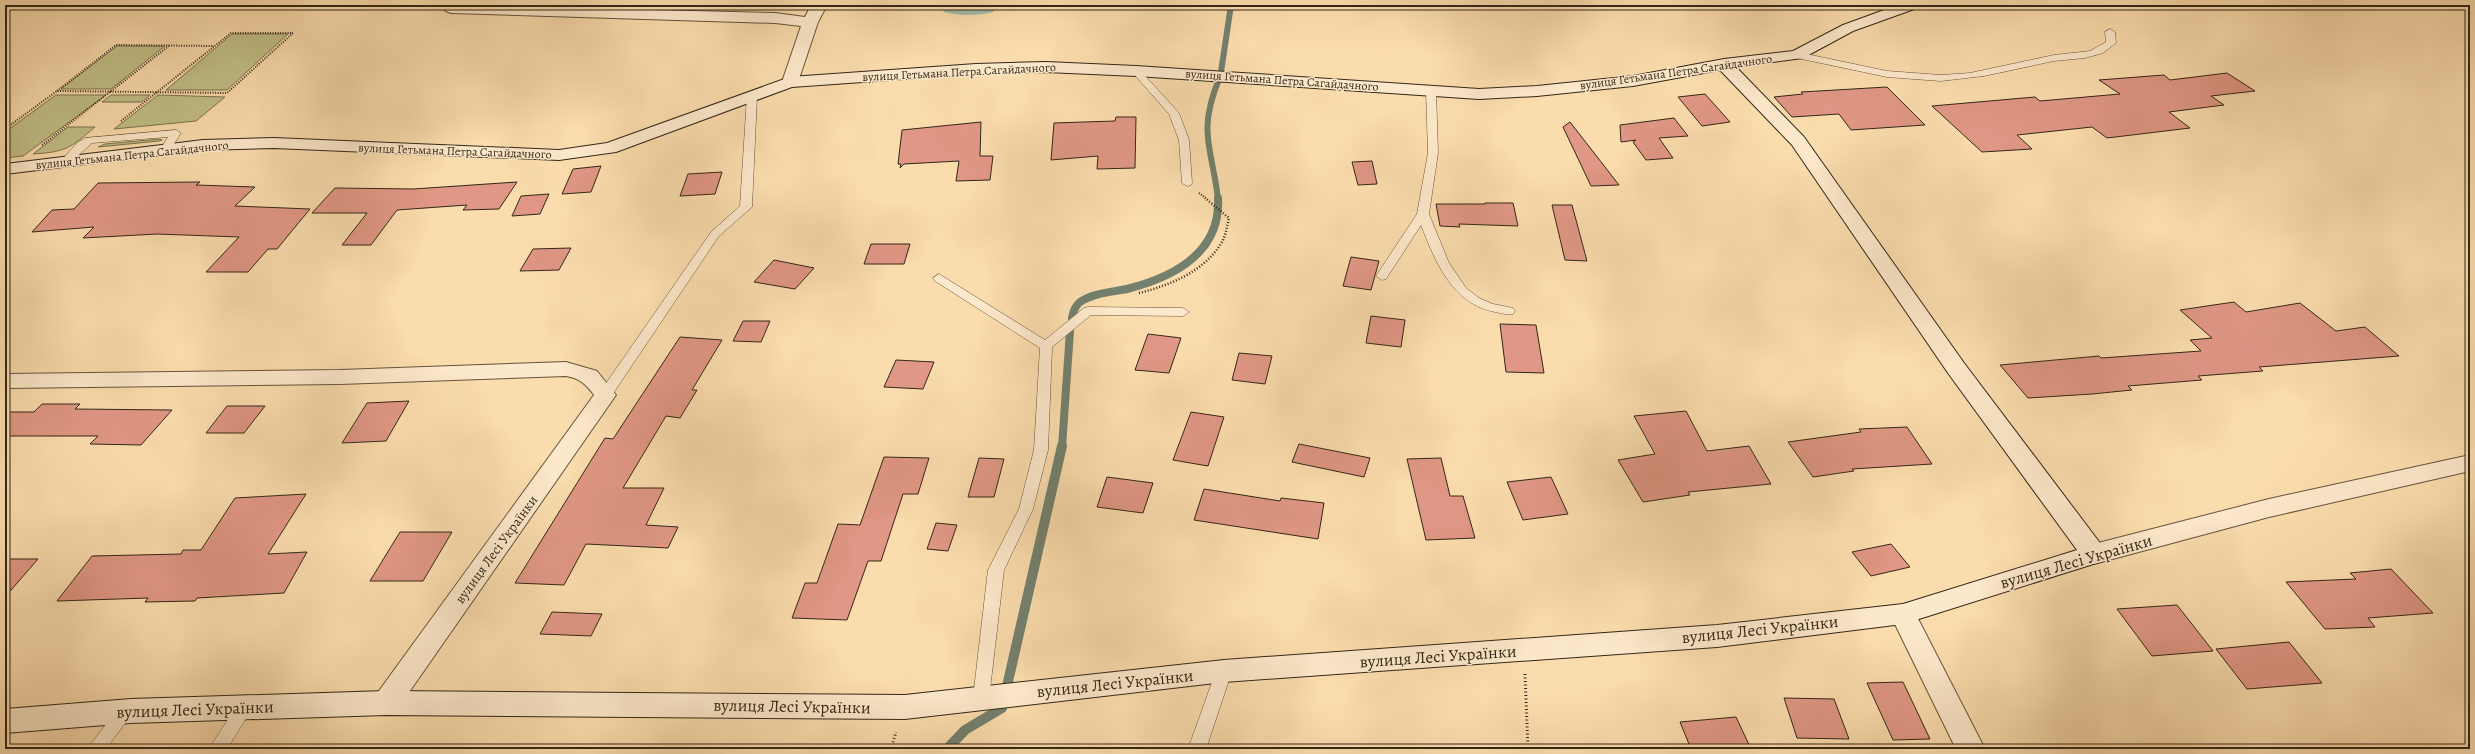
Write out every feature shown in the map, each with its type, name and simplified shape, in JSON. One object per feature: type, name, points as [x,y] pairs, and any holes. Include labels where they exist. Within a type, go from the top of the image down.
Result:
[{"type":"street","points":[[790,82],[810,22],[819,5]]},
{"type":"street","name":"вулиця Гетьмана Петра Сагайдачного","points":[[5,169],[203,145],[274,143],[524,155],[559,155],[610,148],[790,82],[976,69],[1046,67],[1136,71],[1480,94],[1537,91],[1633,81],[1724,64],[1797,55],[1848,28],[1912,5]]},
{"type":"street","points":[[451,8],[775,18],[810,22]]},
{"type":"street","points":[[1724,64],[1798,141],[1956,368],[2094,554]]},
{"type":"street","points":[[5,381],[292,378],[566,369],[581,371],[594,378],[605,395]]},
{"type":"street","name":"вулиця Лесі Українки","points":[[386,703],[605,395]]},
{"type":"street","name":"вулиця Лесі Українки","points":[[5,721],[126,711],[386,703],[905,707],[1224,671],[1717,636],[1903,614],[2094,554],[2270,508],[2470,463]]},
{"type":"street","points":[[1903,614],[1971,749]]},
{"type":"lane","points":[[1797,55],[1904,76],[1940,78],[1973,76],[2044,60],[2100,52],[2111,43],[2110,32]]},
{"type":"lane","points":[[1136,71],[1174,114],[1184,140],[1187,183]]},
{"type":"lane","points":[[1382,276],[1423,214],[1433,153],[1431,90]]},
{"type":"lane","points":[[605,395],[715,234],[746,207],[752,96]]},
{"type":"lane","points":[[64,162],[84,143],[97,140],[176,133],[165,150]]},
{"type":"lane","points":[[1423,214],[1442,265],[1459,289],[1480,305],[1496,310],[1509,311]]},
{"type":"lane","points":[[939,278],[1046,346]]},
{"type":"lane","points":[[981,698],[996,570],[1026,509],[1041,450],[1046,346],[1088,311],[1183,312]]},
{"type":"lane","points":[[1197,749],[1224,671]]},
{"type":"lane","points":[[218,749],[245,707]]},
{"type":"lane","points":[[96,749],[126,711]]},
{"type":"path","points":[[57,91],[113,92],[157,92],[227,93],[293,34],[231,33],[215,46],[157,92],[97,140]]},
{"type":"path","points":[[5,129],[116,45],[215,46]]},
{"type":"path","points":[[37,150],[170,46]]},
{"type":"path","points":[[1137,294],[1152,290],[1181,278],[1207,263],[1222,241],[1230,218],[1187,183]]},
{"type":"path","points":[[1524,650],[1528,749]]},
{"type":"shaded area","points":[[232,34],[288,34],[227,90],[166,90]]},
{"type":"shaded area","points":[[117,46],[165,46],[111,89],[61,89]]},
{"type":"shaded area","points":[[56,95],[106,95],[23,156],[5,158],[5,132]]},
{"type":"shaded area","points":[[111,95],[150,95],[142,102],[102,102]]},
{"type":"shaded area","points":[[158,95],[225,97],[196,121],[114,129]]},
{"type":"shaded area","points":[[68,127],[95,127],[67,148],[53,152],[33,154]]},
{"type":"shaded area","points":[[162,140],[98,147],[105,144]]},
{"type":"building","points":[[2227,73],[2255,91],[2211,96],[2224,105],[2169,112],[2190,128],[2107,138],[2092,127],[2017,135],[2032,149],[1982,152],[1932,106],[2035,97],[2040,101],[2120,94],[2099,80],[2164,75],[2170,80]]},
{"type":"building","points":[[1887,87],[1925,125],[1851,130],[1839,114],[1792,117],[1774,97],[1803,94],[1801,92]]},
{"type":"building","points":[[1705,94],[1730,122],[1702,126],[1678,97]]},
{"type":"building","points":[[1116,117],[1136,117],[1135,168],[1097,169],[1098,156],[1051,160],[1054,123],[1115,121]]},
{"type":"building","points":[[1674,118],[1688,136],[1659,138],[1673,158],[1646,160],[1633,142],[1636,140],[1621,142],[1620,125]]},
{"type":"building","points":[[981,122],[980,156],[993,156],[990,180],[956,181],[959,161],[904,164],[900,168],[901,164],[898,164],[902,130]]},
{"type":"building","points":[[1570,122],[1619,185],[1591,186],[1563,127]]},
{"type":"building","points":[[1372,161],[1377,184],[1358,185],[1352,162]]},
{"type":"building","points":[[601,166],[591,192],[562,194],[573,169]]},
{"type":"building","points":[[722,172],[715,194],[680,196],[688,174]]},
{"type":"building","points":[[200,182],[196,185],[255,187],[235,206],[310,209],[277,249],[268,249],[248,272],[206,272],[239,237],[157,234],[83,238],[94,227],[32,232],[52,210],[74,209],[98,183]]},
{"type":"building","points":[[517,182],[499,209],[463,210],[467,205],[397,210],[371,245],[342,245],[367,213],[312,213],[335,188],[413,189]]},
{"type":"building","points":[[549,194],[540,214],[512,216],[521,196]]},
{"type":"building","points":[[1513,203],[1518,226],[1459,224],[1460,227],[1440,226],[1436,204]]},
{"type":"building","points":[[1552,205],[1572,205],[1587,261],[1565,260]]},
{"type":"building","points":[[871,244],[910,244],[904,264],[864,264]]},
{"type":"building","points":[[571,248],[559,270],[520,271],[533,249]]},
{"type":"building","points":[[1351,257],[1379,261],[1371,290],[1343,286]]},
{"type":"building","points":[[774,260],[814,268],[795,289],[754,282]]},
{"type":"building","points":[[2234,302],[2246,312],[2300,303],[2336,331],[2365,327],[2399,356],[2259,367],[2263,371],[2198,376],[2202,380],[2128,386],[2132,390],[2028,398],[2000,365],[2099,356],[2101,358],[2201,351],[2190,340],[2212,338],[2180,310]]},
{"type":"building","points":[[1371,316],[1405,320],[1401,347],[1366,343]]},
{"type":"building","points":[[743,321],[770,321],[761,342],[733,341]]},
{"type":"building","points":[[1500,324],[1536,325],[1544,373],[1506,372]]},
{"type":"building","points":[[1148,334],[1181,338],[1169,373],[1135,370]]},
{"type":"building","points":[[680,337],[722,340],[692,390],[697,390],[680,418],[666,416],[623,488],[664,488],[646,525],[678,527],[668,548],[586,544],[564,585],[515,583],[605,438],[613,439]]},
{"type":"building","points":[[1239,353],[1272,356],[1265,384],[1232,380]]},
{"type":"building","points":[[896,360],[934,362],[923,389],[884,387]]},
{"type":"building","points":[[409,401],[386,441],[342,443],[367,403]]},
{"type":"building","points":[[42,404],[80,404],[75,409],[172,410],[141,445],[90,444],[98,436],[5,436],[5,412],[34,412]]},
{"type":"building","points":[[227,406],[265,406],[244,433],[206,433]]},
{"type":"building","points":[[1686,411],[1707,451],[1749,446],[1771,484],[1688,492],[1690,495],[1643,502],[1618,460],[1655,454],[1634,416]]},
{"type":"building","points":[[1191,412],[1224,417],[1208,466],[1173,460]]},
{"type":"building","points":[[1907,427],[1932,464],[1852,469],[1854,471],[1813,477],[1788,442],[1861,432],[1859,429]]},
{"type":"building","points":[[1299,444],[1370,458],[1364,477],[1292,462]]},
{"type":"building","points":[[884,457],[929,458],[918,494],[903,494],[881,561],[868,561],[847,620],[792,618],[805,583],[817,583],[838,524],[860,525]]},
{"type":"building","points":[[979,458],[1004,459],[994,497],[968,497]]},
{"type":"building","points":[[1441,458],[1450,496],[1463,496],[1475,538],[1426,540],[1407,459]]},
{"type":"building","points":[[1107,477],[1153,483],[1143,513],[1097,507]]},
{"type":"building","points":[[1551,477],[1568,514],[1523,520],[1507,482]]},
{"type":"building","points":[[1204,489],[1280,501],[1281,498],[1324,503],[1318,539],[1194,520]]},
{"type":"building","points":[[306,494],[268,554],[307,552],[284,593],[197,598],[195,601],[145,602],[148,598],[57,601],[92,556],[181,554],[183,550],[201,550],[235,498]]},
{"type":"building","points":[[936,523],[957,525],[948,551],[927,549]]},
{"type":"building","points":[[400,532],[452,532],[423,581],[370,581]]},
{"type":"building","points":[[1891,544],[1910,567],[1871,576],[1852,552]]},
{"type":"building","points":[[5,559],[38,559],[5,597]]},
{"type":"building","points":[[2391,569],[2433,613],[2368,618],[2375,627],[2325,629],[2286,582],[2356,579],[2350,573]]},
{"type":"building","points":[[2177,605],[2213,651],[2152,656],[2117,609]]},
{"type":"building","points":[[552,612],[602,614],[591,636],[540,634]]},
{"type":"building","points":[[2289,642],[2322,683],[2247,689],[2216,649]]},
{"type":"building","points":[[1903,682],[1930,739],[1893,740],[1867,683]]},
{"type":"building","points":[[1784,698],[1834,699],[1849,739],[1797,738]]},
{"type":"building","points":[[1736,717],[1751,749],[1691,749],[1680,722]]},
{"type":"waterway","points":[[955,5],[982,5]]},
{"type":"waterway","points":[[1221,72],[1231,5]]},
{"type":"waterway","points":[[1218,199],[1207,127],[1212,98],[1219,79]]},
{"type":"waterway","points":[[1072,318],[1077,305],[1085,299],[1145,284],[1177,269],[1191,260],[1203,248],[1212,234],[1217,217],[1218,199]]},
{"type":"waterway","points":[[1062,447],[1070,331]]},
{"type":"waterway","points":[[1007,686],[1062,446]]},
{"type":"waterway","points":[[947,749],[965,730],[1002,708]]}]
